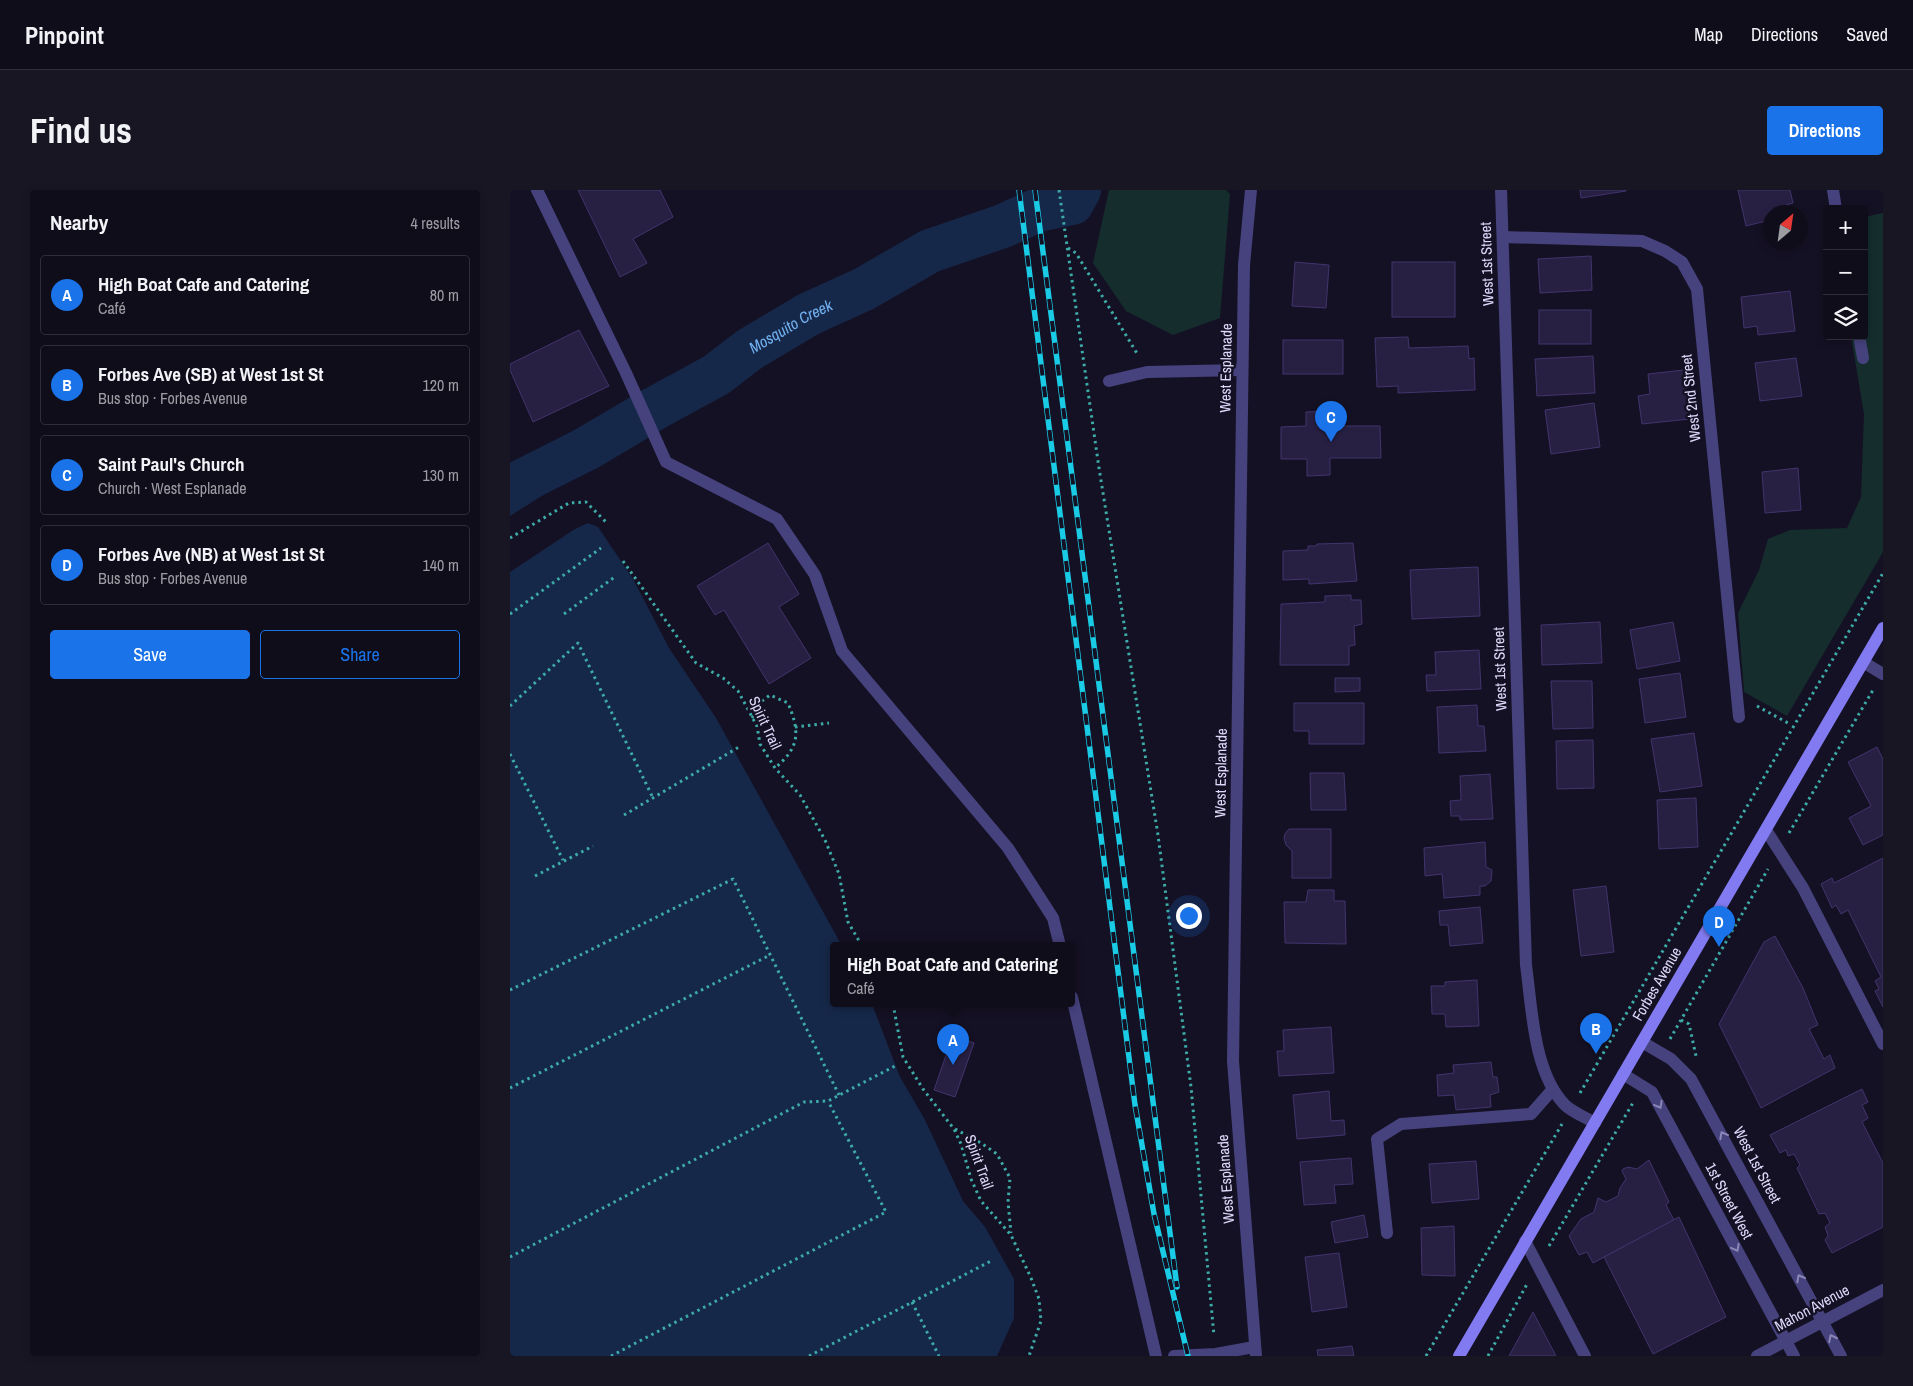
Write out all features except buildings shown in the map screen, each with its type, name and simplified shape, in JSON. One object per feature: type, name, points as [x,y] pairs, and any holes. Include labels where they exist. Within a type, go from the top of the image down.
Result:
[{"type":"main road","name":"Forbes Avenue","points":[[1459,1356],[1883,628]]},
{"type":"street","points":[[537,190],[626,373],[666,462],[777,518],[815,574],[842,651],[1008,848],[1053,918],[1059,942]]},
{"type":"street","name":"West Esplanade","points":[[1251,190],[1244,265],[1234,1061],[1255,1352]]},
{"type":"street","name":"West 1st Street","points":[[1501,190],[1526,965],[1537,1048],[1553,1089],[1566,1106],[1595,1123]]},
{"type":"street","points":[[1833,190],[1835,205]]},
{"type":"street","name":"West 2nd Street","points":[[1503,237],[1642,241],[1665,251],[1682,262],[1697,289],[1739,717]]},
{"type":"street","points":[[1860,340],[1863,358]]},
{"type":"street","points":[[1109,382],[1148,372],[1242,370]]},
{"type":"street","points":[[1863,662],[1883,674]]},
{"type":"street","points":[[1766,830],[1803,888],[1883,1044]]},
{"type":"street","points":[[1074,1007],[1156,1356]]},
{"type":"street","name":"West 1st Street","points":[[1642,1042],[1671,1059],[1691,1079],[1823,1321]]},
{"type":"street","name":"1st Street West","points":[[1623,1074],[1652,1092],[1794,1356]]},
{"type":"street","points":[[1387,1233],[1377,1140],[1401,1124],[1531,1114],[1553,1089]]},
{"type":"street","points":[[1526,1241],[1584,1356]]},
{"type":"street","name":"Mahon Avenue","points":[[1757,1356],[1883,1290]]},
{"type":"street","points":[[1823,1321],[1841,1356]]},
{"type":"street","points":[[1174,1356],[1255,1352]]},
{"type":"path","points":[[1059,190],[1099,468],[1160,844],[1191,1087],[1216,1354]]},
{"type":"path","points":[[1068,248],[1076,253],[1148,372]]},
{"type":"path","points":[[510,538],[569,503],[586,502],[607,523]]},
{"type":"path","points":[[510,614],[601,548]]},
{"type":"path","name":"Spirit Trail","points":[[623,561],[696,663],[723,678],[738,692],[757,726],[760,744],[775,768],[800,795],[825,840],[839,874],[848,922],[860,942]]},
{"type":"path","points":[[1426,1356],[1883,573]]},
{"type":"path","points":[[564,614],[616,576]]},
{"type":"path","points":[[510,706],[578,643],[653,798]]},
{"type":"path","points":[[752,718],[762,701],[770,695],[788,703],[795,720],[796,739],[788,756],[775,768]]},
{"type":"path","points":[[1765,710],[1788,723]]},
{"type":"path","points":[[796,727],[829,723]]},
{"type":"path","points":[[624,816],[739,747]]},
{"type":"path","points":[[510,754],[563,860]]},
{"type":"path","points":[[535,876],[593,846]]},
{"type":"path","points":[[510,990],[733,879],[839,1095]]},
{"type":"path","points":[[510,1088],[770,955]]},
{"type":"path","name":"Spirit Trail","points":[[894,1007],[903,1057],[923,1089],[954,1129],[961,1144],[971,1179],[981,1201],[1011,1235],[1039,1299],[1041,1321],[1029,1356]]},
{"type":"path","points":[[1679,1018],[1689,1024]]},
{"type":"path","points":[[510,1257],[804,1102],[828,1101],[897,1066]]},
{"type":"path","points":[[612,1356],[886,1212],[828,1101]]},
{"type":"path","points":[[1488,1356],[1538,1265],[1628,1111]]},
{"type":"path","points":[[954,1129],[997,1154],[1010,1178],[1008,1202],[1011,1235]]},
{"type":"path","points":[[809,1356],[991,1261]]},
{"type":"path","points":[[912,1302],[939,1356]]},
{"type":"green space","points":[[1109,190],[1226,190],[1230,194],[1220,318],[1173,335],[1126,311],[1093,263]]},
{"type":"green space","points":[[1883,213],[1883,552],[1787,716],[1744,692],[1738,613],[1759,570],[1768,539],[1790,530],[1847,528],[1861,497],[1864,414],[1852,340],[1868,340],[1868,216]]},
{"type":"water","points":[[623,402],[636,429],[617,448],[510,516],[510,467]]},
{"type":"water","points":[[588,523],[598,527],[633,579],[669,648],[716,718],[840,942],[830,942],[830,1007],[873,1007],[900,1077],[924,1118],[963,1201],[985,1227],[1014,1279],[1014,1318],[997,1356],[510,1356],[510,572],[575,529]]},
{"type":"waterway","name":"Mosquito Creek","points":[[510,487],[588,448],[716,375],[750,349],[809,314],[864,289],[930,251],[1003,226],[1038,210],[1072,203],[1079,190]]},
{"type":"railway","points":[[1019,190],[1135,1105],[1154,1214],[1188,1356]]},
{"type":"railway","points":[[1035,190],[1177,1287]]},
{"type":"place","name":"Saint Paul's Church","points":[[1331,442]]},
{"type":"place","name":"Forbes Ave (NB) at West 1st St","points":[[1719,947]]},
{"type":"place","name":"Forbes Ave (SB) at West 1st St","points":[[1596,1054]]},
{"type":"place","name":"High Boat Cafe and Catering","points":[[953,1065]]}]
